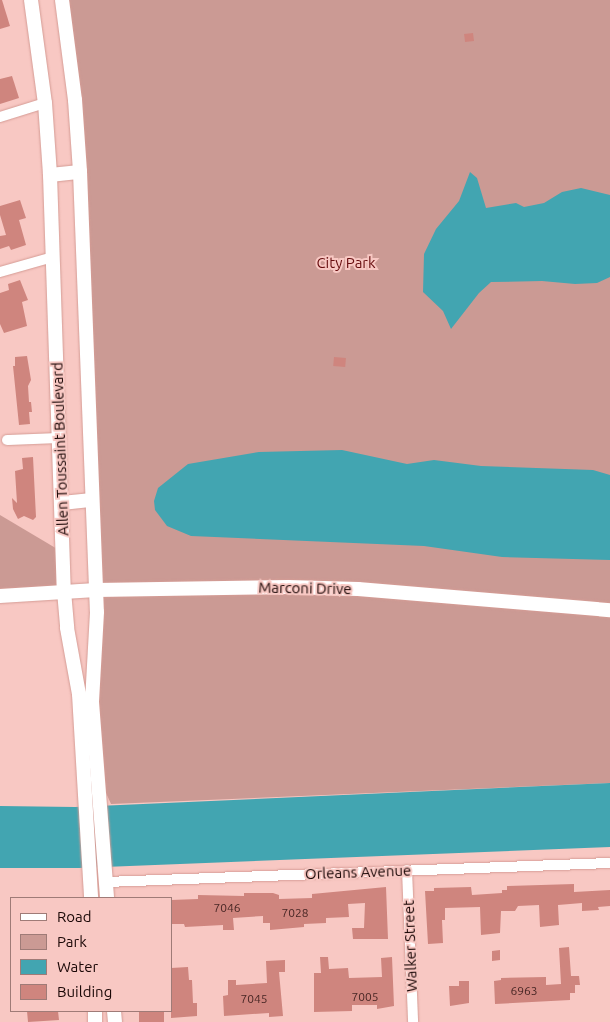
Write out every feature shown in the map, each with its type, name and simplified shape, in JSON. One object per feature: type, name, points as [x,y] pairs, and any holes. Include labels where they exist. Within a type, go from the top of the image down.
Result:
[{"type":"main road","name":"Allen Toussaint Boulevard","points":[[31,0],[45,103],[50,175],[64,591],[67,628],[79,694],[101,878],[107,897]]},
{"type":"main road","name":"Allen Toussaint Boulevard","points":[[62,0],[75,100],[80,172],[96,590],[92,702],[92,796]]},
{"type":"main road","points":[[50,175],[80,172]]},
{"type":"main road","points":[[62,503],[92,500]]},
{"type":"main road","name":"Marconi Drive","points":[[0,596],[64,591],[203,587],[358,588],[610,610]]},
{"type":"main road","name":"Allen Toussaint Boulevard","points":[[92,897],[101,878]]},
{"type":"street","points":[[0,117],[45,103]]},
{"type":"street","points":[[0,272],[53,257]]},
{"type":"street","points":[[6,440],[60,438]]},
{"type":"street","name":"Orleans Avenue","points":[[101,878],[610,863]]},
{"type":"street","name":"Walker Street","points":[[408,870],[413,1022]]},
{"type":"green space","name":"City Park","points":[[62,0],[610,0],[610,783],[111,804],[97,773],[80,175]]},
{"type":"green space","points":[[0,515],[64,553],[64,591],[0,596]]},
{"type":"water","points":[[470,172],[477,178],[486,208],[516,203],[524,207],[544,203],[562,192],[581,188],[610,195],[610,277],[597,283],[575,284],[542,281],[491,282],[479,293],[451,329],[443,311],[423,292],[424,254],[436,229],[459,201]]},
{"type":"water","points":[[342,450],[407,464],[434,460],[481,466],[593,470],[610,475],[610,560],[502,557],[424,546],[191,536],[167,526],[155,510],[154,501],[158,488],[188,464],[259,452]]},
{"type":"water","points":[[610,783],[610,847],[79,868],[0,868],[0,806],[75,807]]},
{"type":"building","points":[[0,0],[2,0],[10,26],[0,29]]},
{"type":"building","points":[[473,33],[474,41],[465,42],[464,34]]},
{"type":"building","points":[[12,76],[19,98],[0,104],[0,79]]},
{"type":"building","points":[[20,200],[26,218],[19,220],[26,245],[11,250],[9,246],[0,249],[0,236],[6,235],[0,215],[0,206]]},
{"type":"building","points":[[20,280],[28,300],[22,302],[27,326],[4,333],[0,324],[0,293],[9,290],[8,284]]},
{"type":"building","points":[[27,356],[31,380],[28,386],[29,402],[31,402],[32,412],[29,412],[30,424],[19,425],[13,366],[15,366],[15,357]]},
{"type":"building","points":[[334,357],[346,358],[345,367],[333,366]]},
{"type":"building","points":[[33,457],[36,517],[33,520],[24,516],[18,519],[13,509],[12,498],[17,503],[15,471],[23,469],[22,458]]},
{"type":"building","points":[[574,884],[574,892],[610,890],[610,906],[598,907],[599,910],[582,911],[582,903],[558,905],[559,925],[540,927],[539,905],[518,906],[515,911],[501,911],[500,933],[481,935],[480,907],[445,908],[445,920],[442,920],[443,943],[428,944],[425,891],[434,891],[434,888],[471,887],[472,895],[502,893],[502,890],[507,890],[507,886]]},
{"type":"building","points":[[386,887],[388,939],[353,939],[352,928],[364,928],[365,903],[348,904],[349,917],[326,918],[326,923],[304,924],[304,927],[270,930],[270,923],[263,923],[263,916],[233,918],[234,930],[223,930],[223,925],[185,927],[184,924],[172,924],[172,900],[198,899],[198,895],[244,896],[244,893],[273,893],[279,895],[279,899],[312,898],[312,894]]},
{"type":"building","points":[[569,947],[571,976],[579,976],[580,985],[575,985],[575,993],[570,993],[570,1000],[495,1004],[494,981],[501,980],[501,978],[546,977],[546,985],[561,984],[559,948]]},
{"type":"building","points":[[500,950],[500,960],[492,961],[492,951]]},
{"type":"building","points":[[320,957],[328,957],[329,969],[348,968],[349,978],[382,977],[381,958],[392,957],[394,1006],[377,1009],[377,1005],[352,1005],[352,1011],[314,1012],[314,973],[321,973]]},
{"type":"building","points":[[285,960],[285,972],[279,972],[283,1016],[269,1017],[269,1013],[224,1016],[223,996],[228,995],[228,980],[236,980],[236,985],[267,983],[266,961]]},
{"type":"building","points":[[188,967],[189,980],[192,980],[193,1003],[197,1003],[197,1016],[171,1018],[172,968]]},
{"type":"building","points":[[459,981],[469,981],[469,1003],[450,1006],[449,986],[459,986]]},
{"type":"building","points":[[27,1012],[58,1012],[59,1020],[28,1022]]},
{"type":"building","points":[[139,1012],[164,1012],[164,1022],[139,1022]]}]
